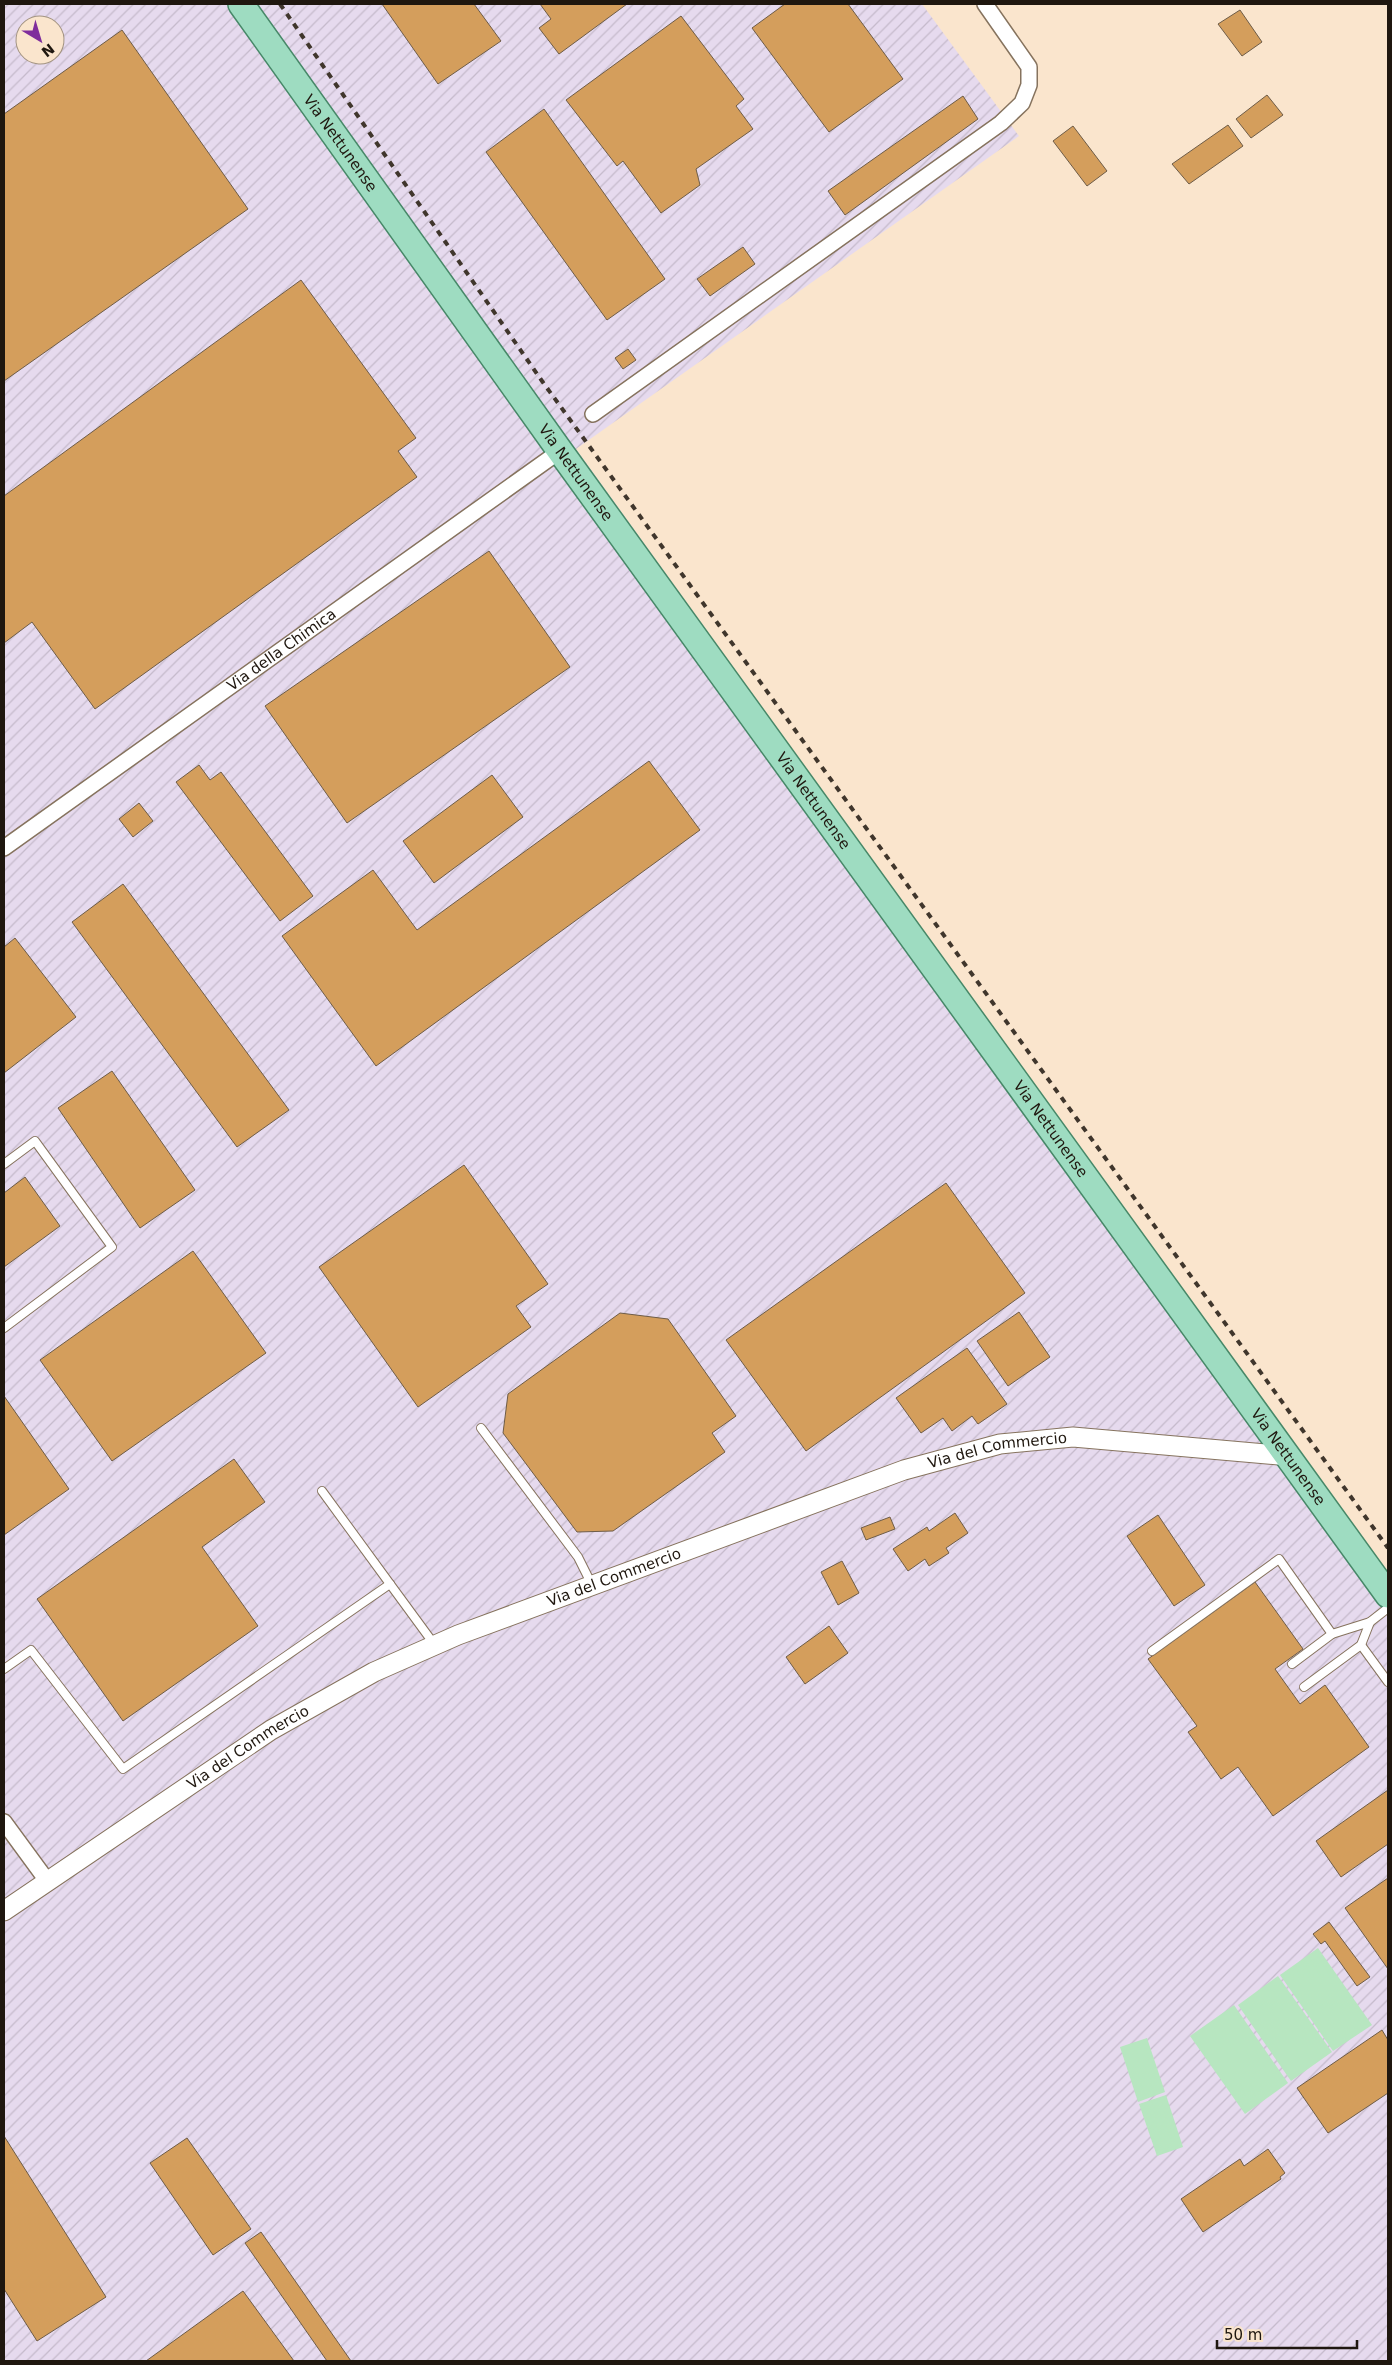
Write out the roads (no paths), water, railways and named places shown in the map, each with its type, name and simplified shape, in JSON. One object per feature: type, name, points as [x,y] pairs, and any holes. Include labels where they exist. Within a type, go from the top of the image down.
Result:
[{"type":"main road","name":"Via Nettunense","points":[[241,4],[560,451],[1388,1595]]},
{"type":"street","points":[[593,414],[1001,123],[1022,103],[1029,85],[1029,67],[985,4]]},
{"type":"street","name":"Via della Chimica","points":[[4,848],[560,451]]},
{"type":"street","name":"Via del Commercio","points":[[4,1911],[271,1730],[346,1687],[434,1644],[904,1470],[1000,1444],[1049,1439],[1095,1438],[1289,1456]]},
{"type":"street","points":[[4,1822],[48,1882]]},
{"type":"lane","points":[[4,1164],[35,1141],[112,1247],[4,1328]]},
{"type":"lane","points":[[481,1428],[578,1557],[592,1585]]},
{"type":"lane","points":[[322,1491],[434,1644]]},
{"type":"lane","points":[[1152,1651],[1279,1559],[1332,1634]]},
{"type":"lane","points":[[4,1669],[31,1650],[123,1769],[390,1584]]},
{"type":"lane","points":[[1292,1664],[1332,1634],[1370,1622],[1388,1608]]},
{"type":"lane","points":[[1304,1687],[1361,1645],[1370,1622]]},
{"type":"lane","points":[[1361,1645],[1388,1682]]},
{"type":"railway","points":[[280,4],[542,381],[1388,1548]]}]
